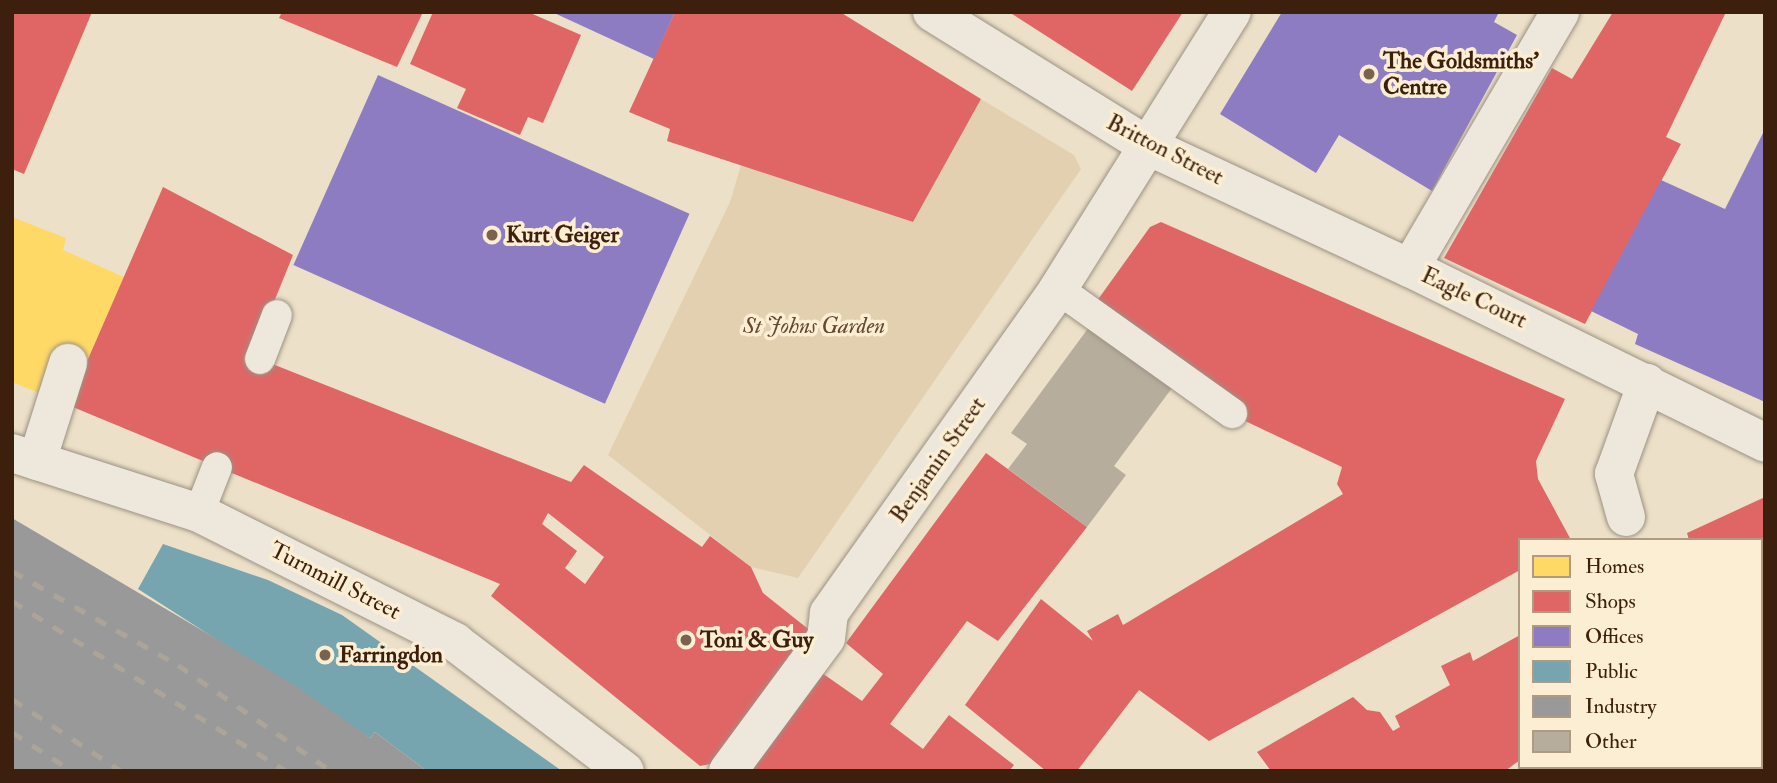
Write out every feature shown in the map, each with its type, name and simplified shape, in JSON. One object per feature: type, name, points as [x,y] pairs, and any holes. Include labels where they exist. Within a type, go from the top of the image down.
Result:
[{"type":"street","name":"Britton Street","points":[[932,12],[1148,146],[1410,268]]},
{"type":"street","name":"Benjamin Street","points":[[728,771],[826,638],[829,613],[1058,289],[1232,12]]},
{"type":"street","name":"Eagle Court","points":[[1560,12],[1410,268],[1765,443]]},
{"type":"street","points":[[25,457],[68,363]]},
{"type":"street","points":[[1626,517],[1614,474],[1647,383]]},
{"type":"street","name":"Turnmill Street","points":[[25,457],[199,513],[455,642],[625,771]]},
{"type":"lane","points":[[1058,289],[1231,412]]},
{"type":"lane","points":[[260,359],[277,315]]},
{"type":"lane","points":[[199,513],[217,467]]},
{"type":"green space","name":"St Johns Garden","points":[[981,99],[1074,155],[1081,169],[798,578],[751,567],[608,455],[730,202],[741,165],[913,222]]},
{"type":"building: Homes","points":[[24,12],[92,12],[24,174],[12,169],[12,39]]},
{"type":"building: Homes","points":[[12,217],[66,238],[63,250],[124,277],[68,405],[12,382]]},
{"type":"building: Shops","points":[[12,12],[92,12],[24,174],[12,169]]},
{"type":"building: Shops","points":[[282,12],[423,12],[397,67],[279,18]]},
{"type":"building: Shops","points":[[433,12],[528,12],[581,35],[543,123],[528,117],[520,135],[457,108],[466,89],[410,64]]},
{"type":"building: Shops","points":[[675,12],[840,12],[981,99],[913,222],[667,141],[670,129],[629,112]]},
{"type":"building: Shops","points":[[1009,12],[1183,12],[1132,91]]},
{"type":"building: Shops","points":[[1613,12],[1726,12],[1666,137],[1681,144],[1585,324],[1444,258],[1552,68],[1572,79]]},
{"type":"building: Shops","points":[[163,187],[293,255],[252,356],[571,482],[584,465],[702,547],[710,536],[751,567],[763,593],[817,636],[721,762],[700,766],[491,596],[500,584],[68,405]],"holes":[[[548,513],[604,557],[585,584],[565,568],[577,551],[542,524]]]},
{"type":"building: Shops","points":[[1161,222],[1565,399],[1536,461],[1538,479],[1570,538],[1518,538],[1518,571],[1209,741],[1139,690],[1077,771],[1046,771],[965,705],[1041,599],[1093,641],[1087,631],[1118,614],[1123,625],[1343,494],[1337,484],[1342,467],[1241,419],[1094,305],[1150,227]]},
{"type":"building: Shops","points":[[986,453],[1087,527],[998,641],[967,621],[890,724],[923,749],[949,715],[1014,765],[1009,771],[750,771],[822,673],[862,701],[883,674],[846,643]]},
{"type":"building: Shops","points":[[1765,497],[1765,654],[1763,538],[1688,538],[1687,533]]},
{"type":"building: Shops","points":[[1518,636],[1518,761],[1505,771],[1271,771],[1257,752],[1353,697],[1367,710],[1380,712],[1393,731],[1400,727],[1395,716],[1450,685],[1441,666],[1470,652],[1473,661]]},
{"type":"building: Shops","points":[[1765,735],[1765,771],[1693,771],[1763,769]]},
{"type":"building: Offices","points":[[552,12],[675,12],[654,59]]},
{"type":"building: Offices","name":"The Goldsmiths' Centre","points":[[1282,12],[1499,12],[1494,22],[1517,35],[1432,191],[1339,135],[1316,173],[1220,114]]},
{"type":"building: Offices","name":"Kurt Geiger","points":[[378,75],[690,214],[605,404],[293,265]]},
{"type":"building: Offices","points":[[1765,129],[1765,402],[1635,344],[1638,334],[1591,311],[1661,180],[1725,209]]},
{"type":"building: Public","name":"Farringdon","points":[[163,544],[268,580],[342,615],[562,771],[427,771],[375,732],[370,738],[138,589]]},
{"type":"building: Industry","points":[[12,518],[296,686],[370,738],[375,732],[427,771],[12,771]]},
{"type":"building: Other","points":[[1092,323],[1175,384],[1114,466],[1126,475],[1087,527],[1008,469],[1027,444],[1011,433]]},
{"type":"railway","points":[[12,571],[178,665],[331,771]]},
{"type":"railway","points":[[12,601],[286,771]]},
{"type":"railway","points":[[12,699],[121,771]]},
{"type":"railway","points":[[12,732],[72,771]]},
{"type":"place","name":"The Goldsmiths' Centre","points":[[1369,74]]},
{"type":"place","name":"Kurt Geiger","points":[[492,235]]},
{"type":"place","name":"Toni & Guy","points":[[686,640]]},
{"type":"place","name":"Farringdon","points":[[325,655]]}]
